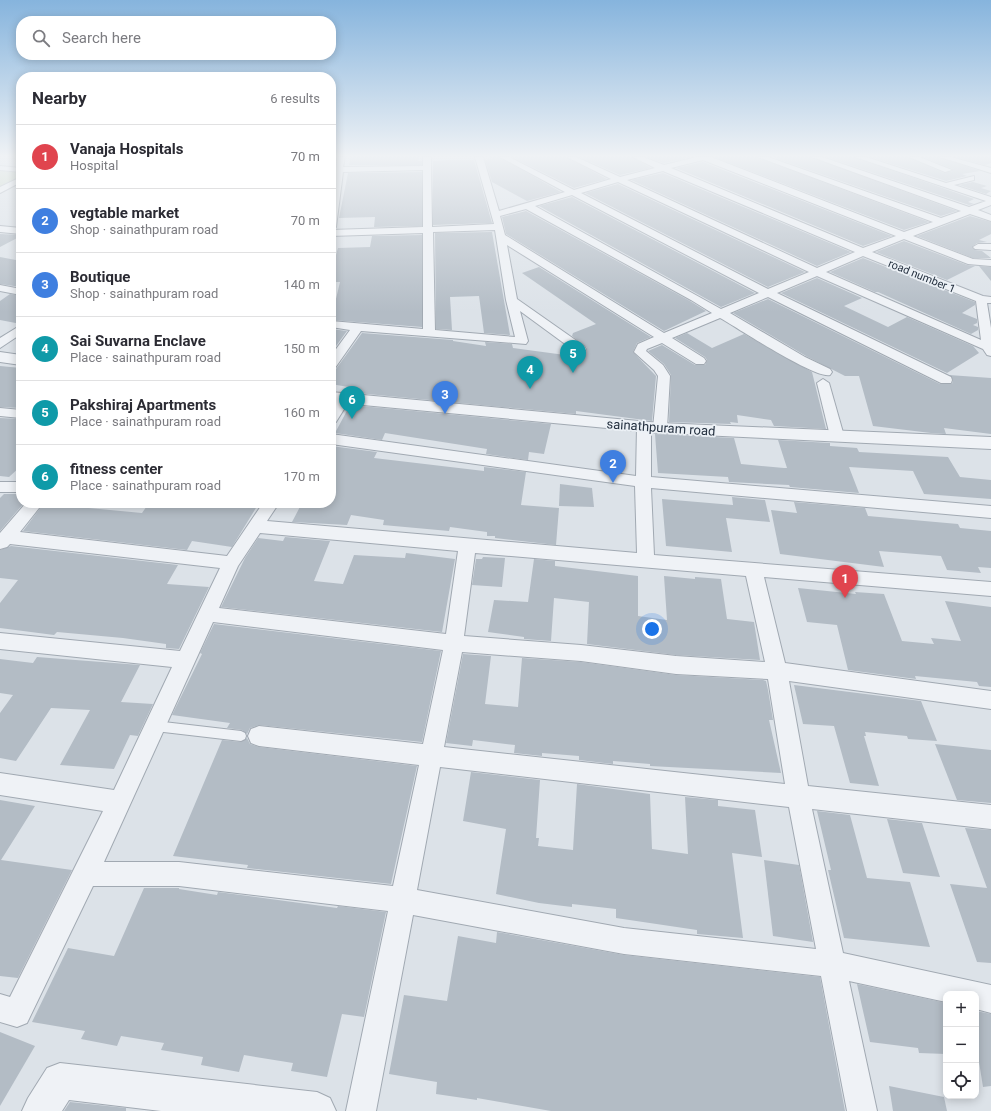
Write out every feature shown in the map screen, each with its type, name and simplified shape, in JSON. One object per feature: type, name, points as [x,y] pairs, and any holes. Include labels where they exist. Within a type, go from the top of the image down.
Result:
[{"type":"street","points":[[427,209],[429,333]]},
{"type":"street","points":[[336,325],[522,341],[512,300],[501,232],[494,209]]},
{"type":"street","points":[[496,215],[518,209]]},
{"type":"street","points":[[533,209],[719,312],[801,360],[825,378],[838,436]]},
{"type":"street","points":[[606,209],[768,293],[946,380]]},
{"type":"street","points":[[685,209],[868,295],[989,345],[986,300]]},
{"type":"street","name":"road number 1","points":[[761,209],[862,252],[986,300]]},
{"type":"street","points":[[835,209],[972,262],[991,263]]},
{"type":"street","points":[[906,209],[940,221]]},
{"type":"street","points":[[965,209],[991,218]]},
{"type":"street","points":[[646,561],[643,482],[652,427],[664,376],[659,368],[645,357],[640,349],[719,312],[768,293],[862,252],[971,209]]},
{"type":"street","points":[[0,229],[16,231]]},
{"type":"street","points":[[336,233],[427,230],[501,232],[662,338],[700,361]]},
{"type":"street","points":[[978,247],[991,247]]},
{"type":"street","points":[[0,288],[16,291]]},
{"type":"street","points":[[0,297],[16,291]]},
{"type":"street","points":[[512,300],[580,349]]},
{"type":"street","points":[[336,358],[358,327]]},
{"type":"street","points":[[0,344],[16,333]]},
{"type":"street","points":[[0,357],[16,359]]},
{"type":"street","name":"sainathpuram road","points":[[337,397],[652,427],[991,443]]},
{"type":"street","points":[[0,412],[16,414]]},
{"type":"street","points":[[336,440],[643,482],[991,512]]},
{"type":"street","points":[[0,487],[16,487]]},
{"type":"street","points":[[3,541],[31,508]]},
{"type":"street","points":[[0,1008],[17,1013],[86,874],[184,660],[208,614],[231,563],[267,508]]},
{"type":"street","points":[[254,526],[467,546],[991,589]]},
{"type":"street","points":[[3,541],[231,563]]},
{"type":"street","points":[[361,1111],[454,643],[467,546]]},
{"type":"street","points":[[753,569],[777,671],[798,796],[862,1111]]},
{"type":"street","points":[[208,614],[454,643],[581,653],[676,665],[777,671],[991,700]]},
{"type":"street","points":[[0,641],[184,660]]},
{"type":"street","points":[[250,736],[991,817]]},
{"type":"street","points":[[0,784],[120,802]]},
{"type":"street","points":[[86,874],[178,874],[402,900],[624,941],[833,964],[958,991]]},
{"type":"street","points":[[979,996],[991,999]]},
{"type":"street","points":[[41,1111],[60,1081],[317,1111]]},
{"type":"lane","points":[[155,726],[250,736]]},
{"type":"building","points":[[341,209],[422,209],[422,226],[374,227],[375,217],[339,218]]},
{"type":"building","points":[[433,209],[488,209],[492,223],[433,225]]},
{"type":"building","points":[[544,209],[595,209],[755,293],[721,307]]},
{"type":"building","points":[[616,209],[671,209],[805,272],[768,287]]},
{"type":"building","points":[[693,209],[748,209],[851,252],[817,266]]},
{"type":"building","points":[[774,209],[823,209],[892,236],[863,246]]},
{"type":"building","points":[[849,209],[894,209],[929,222],[904,230]]},
{"type":"building","points":[[921,209],[951,209],[957,211],[941,216]]},
{"type":"building","points":[[526,211],[706,311],[664,331],[506,234],[502,217]]},
{"type":"building","points":[[970,216],[991,222],[991,234],[979,240],[987,242],[977,243],[972,247],[975,250],[982,251],[991,258],[973,258],[917,236]]},
{"type":"building","points":[[492,232],[510,335],[484,333],[479,296],[450,297],[452,330],[436,329],[435,233]]},
{"type":"building","points":[[0,234],[16,235],[16,239],[0,247]]},
{"type":"building","points":[[422,235],[422,327],[336,320],[336,299],[340,282],[336,282],[336,255],[338,248],[370,247],[372,236]]},
{"type":"building","points":[[904,241],[967,265],[975,266],[947,280],[876,252]]},
{"type":"building","points":[[0,257],[16,260],[16,286],[0,284]]},
{"type":"building","points":[[863,258],[975,302],[975,305],[962,313],[977,319],[977,323],[973,325],[978,327],[978,330],[971,334],[830,272]]},
{"type":"building","points":[[979,266],[991,267],[991,281]]},
{"type":"building","points":[[539,267],[651,337],[637,343],[633,352],[656,376],[652,421],[576,411],[576,414],[357,393],[360,389],[336,385],[336,369],[362,333],[453,340],[486,346],[485,342],[512,344],[513,348],[565,355],[568,348],[576,354],[585,353],[587,348],[572,336],[573,333],[596,324],[522,273]]},
{"type":"building","points":[[817,278],[862,298],[844,306],[888,327],[907,317],[973,346],[979,353],[947,373],[781,293]]},
{"type":"building","points":[[10,294],[16,295],[16,323],[0,320],[0,301]]},
{"type":"building","points":[[768,299],[940,384],[952,384],[953,380],[949,375],[991,378],[991,434],[944,428],[946,434],[931,433],[873,426],[859,376],[845,376],[806,356],[733,313]]},
{"type":"building","points":[[336,330],[347,331],[336,346]]},
{"type":"building","points":[[687,333],[712,348],[744,334],[812,372],[826,429],[774,426],[771,420],[737,415],[738,423],[730,422],[731,424],[669,422],[671,375],[664,364],[648,351],[662,345],[695,365],[705,365],[707,360],[705,357],[675,338]]},
{"type":"building","points":[[0,366],[16,368],[16,408],[0,407]]},
{"type":"building","points":[[350,405],[551,424],[544,454],[529,452],[528,460],[486,454],[487,449],[385,433],[382,440],[336,433]]},
{"type":"building","points":[[0,418],[16,419],[16,471],[9,477],[0,476]]},
{"type":"building","points":[[655,434],[734,438],[741,464],[784,468],[787,468],[778,440],[830,443],[830,446],[857,448],[859,452],[948,457],[960,477],[991,480],[991,499],[924,494],[913,471],[849,467],[859,493],[790,487],[789,485],[729,482],[728,477],[658,473]]},
{"type":"building","points":[[336,447],[377,452],[374,458],[484,471],[484,467],[526,472],[521,505],[559,508],[556,545],[495,538],[495,536],[487,536],[487,532],[450,527],[449,531],[383,525],[384,520],[351,515],[347,525],[292,522],[299,508],[336,508]]},
{"type":"building","points":[[560,484],[592,488],[594,507],[559,506]]},
{"type":"building","points":[[4,494],[16,494],[16,508],[20,508],[0,531],[0,498]]},
{"type":"building","points":[[732,497],[765,500],[770,522],[726,518],[732,552],[666,546],[662,499],[733,505]]},
{"type":"building","points":[[794,502],[865,508],[868,516],[958,524],[960,528],[991,531],[991,568],[978,567],[981,573],[947,570],[941,556],[879,551],[884,567],[780,554],[771,510],[797,513]]},
{"type":"building","points":[[40,508],[89,508],[142,513],[146,508],[256,508],[232,547],[192,541],[187,550],[23,531]]},
{"type":"building","points":[[285,537],[330,541],[314,581],[343,584],[354,555],[405,558],[406,553],[455,559],[442,632],[221,607],[245,558],[258,538],[283,541]]},
{"type":"building","points":[[11,546],[178,565],[167,584],[209,587],[179,649],[166,648],[166,644],[123,638],[57,632],[54,635],[0,628],[0,603],[18,580],[0,578],[0,550]]},
{"type":"building","points":[[483,557],[505,558],[502,587],[472,585],[476,559],[482,559]]},
{"type":"building","points":[[534,559],[555,561],[555,566],[638,576],[638,616],[667,620],[664,576],[695,579],[695,577],[721,579],[727,619],[754,622],[760,660],[676,655],[587,644],[589,602],[554,598],[551,641],[524,639],[524,637],[488,632],[494,600],[528,602]]},
{"type":"building","points":[[798,588],[856,594],[855,592],[884,594],[902,641],[934,644],[931,638],[961,641],[945,601],[991,607],[991,687],[979,686],[977,682],[915,676],[916,679],[848,670],[837,625],[807,622]]},
{"type":"building","points":[[214,624],[441,651],[422,742],[259,725],[250,728],[247,734],[242,730],[227,728],[230,723],[172,715],[202,654],[200,653]]},
{"type":"building","points":[[463,654],[491,656],[485,704],[518,707],[522,658],[581,662],[676,675],[766,681],[773,720],[769,720],[781,773],[650,766],[650,764],[613,761],[613,764],[579,760],[579,756],[542,753],[542,756],[514,753],[515,745],[473,740],[472,746],[446,743]]},
{"type":"building","points":[[37,657],[140,665],[121,702],[153,704],[138,736],[130,735],[114,769],[60,765],[90,710],[51,708],[16,761],[0,758],[0,713],[13,695],[0,693],[0,659],[33,663]]},
{"type":"building","points":[[794,685],[921,701],[937,741],[908,739],[907,736],[865,732],[866,736],[864,736],[879,786],[850,783],[834,726],[803,724]]},
{"type":"building","points":[[247,738],[250,744],[259,747],[417,766],[391,884],[247,868],[248,865],[173,856],[222,740],[241,742]]},
{"type":"building","points":[[935,744],[991,750],[991,803],[957,800]]},
{"type":"building","points":[[471,772],[540,780],[536,838],[539,838],[538,846],[573,850],[577,784],[650,794],[652,849],[688,854],[685,797],[718,800],[718,806],[755,810],[762,857],[732,853],[743,938],[697,934],[697,930],[616,918],[616,909],[572,904],[572,907],[539,903],[496,894],[506,829],[463,821]]},
{"type":"building","points":[[0,800],[35,806],[1,860],[72,870],[18,978],[0,976]]},
{"type":"building","points":[[817,811],[850,815],[867,878],[910,882],[930,947],[844,938],[828,870],[831,870]]},
{"type":"building","points":[[887,819],[922,823],[940,877],[903,873]]},
{"type":"building","points":[[965,828],[991,830],[991,963],[977,962],[950,884],[987,888]]},
{"type":"building","points":[[764,860],[799,865],[813,942],[773,936]]},
{"type":"building","points":[[144,888],[179,888],[217,895],[218,892],[337,908],[338,906],[386,912],[364,1017],[342,1014],[327,1077],[291,1071],[293,1063],[244,1055],[239,1072],[201,1065],[203,1057],[161,1050],[164,1043],[121,1036],[117,1046],[81,1039],[85,1031],[32,1022],[68,948],[114,956]]},
{"type":"building","points":[[497,932],[624,955],[820,977],[845,1111],[551,1111],[477,1098],[477,1100],[436,1094],[437,1082],[389,1074],[404,995],[447,1001],[458,936],[496,943]]},
{"type":"building","points":[[857,984],[943,1002],[943,1054],[919,1053],[918,1048],[870,1042]]},
{"type":"building","points":[[979,1012],[991,1014],[991,1086],[983,1087],[979,1062]]},
{"type":"building","points":[[0,1032],[35,1046],[0,1106]]},
{"type":"building","points":[[889,1086],[943,1097],[947,1111],[893,1111]]},
{"type":"building","points":[[70,1102],[126,1108],[126,1111],[64,1111]]},
{"type":"place","name":"Pakshiraj Apartments","points":[[573,373]]},
{"type":"place","name":"Sai Suvarna Enclave","points":[[530,389]]},
{"type":"place","name":"Boutique","points":[[445,414]]},
{"type":"place","name":"fitness center","points":[[352,419]]},
{"type":"place","name":"vegtable market","points":[[613,483]]},
{"type":"place","name":"Vanaja Hospitals","points":[[845,598]]}]
